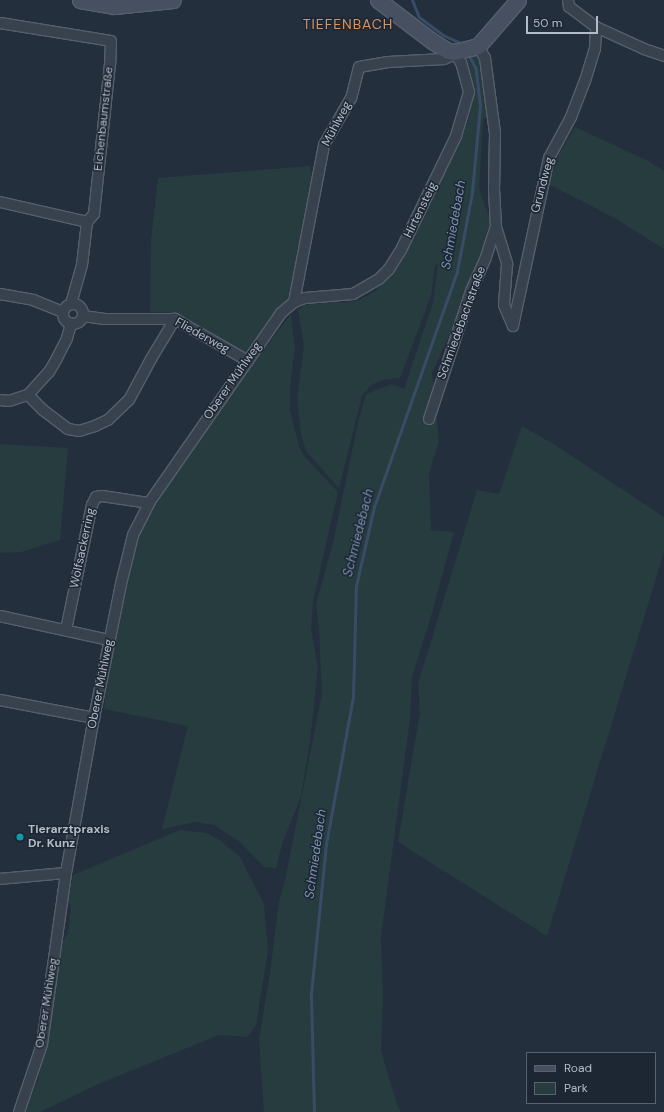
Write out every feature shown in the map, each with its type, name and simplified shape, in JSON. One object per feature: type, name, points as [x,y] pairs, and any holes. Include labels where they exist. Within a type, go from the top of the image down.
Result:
[{"type":"main road","points":[[80,0],[114,6],[173,0]]},
{"type":"main road","points":[[378,0],[432,41],[448,51],[467,49],[518,0]]},
{"type":"street","points":[[568,0],[569,8],[596,28],[664,56]]},
{"type":"street","name":"Eichenbaumstraße","points":[[0,23],[110,40],[110,64],[94,214],[87,222],[82,264],[72,304]]},
{"type":"street","name":"Grundweg","points":[[513,326],[549,158],[571,117],[585,81],[595,49],[596,28]]},
{"type":"street","name":"Schmiedebachstraße","points":[[467,49],[485,58],[495,133],[494,191],[496,227],[507,264],[504,305],[513,326]]},
{"type":"street","name":"Mühlweg","points":[[294,302],[324,144],[351,98],[359,67],[388,62],[444,59],[467,49]]},
{"type":"street","name":"Hirtensteig","points":[[294,302],[305,298],[353,294],[379,279],[389,269],[401,250],[456,136],[469,92],[461,63],[467,49]]},
{"type":"street","points":[[0,202],[87,222]]},
{"type":"street","name":"Schmiedebachstraße","points":[[429,419],[471,291],[486,257],[496,227]]},
{"type":"street","points":[[0,294],[33,300],[62,312]]},
{"type":"street","name":"Oberer Mühlweg","points":[[19,1112],[42,1044],[66,873],[109,640],[133,535],[149,503],[281,313],[294,302]]},
{"type":"street","points":[[72,304],[79,306],[82,311],[82,316],[78,322],[71,324],[64,319],[62,312],[66,306],[72,304]]},
{"type":"street","name":"Fliederweg","points":[[82,316],[105,319],[175,319],[248,362]]},
{"type":"street","points":[[28,395],[43,410],[68,428],[79,430],[108,420],[129,400],[175,319]]},
{"type":"street","points":[[0,400],[9,401],[28,395],[49,372],[67,338],[71,324]]},
{"type":"street","name":"Wolfsackerring","points":[[66,630],[92,505],[96,498],[102,496],[149,503]]},
{"type":"street","points":[[0,616],[109,640]]},
{"type":"street","points":[[0,700],[94,718]]},
{"type":"street","points":[[0,879],[8,880],[66,873]]},
{"type":"green space","points":[[478,54],[487,83],[489,117],[483,119],[479,189],[492,224],[467,297],[432,373],[439,441],[429,473],[431,530],[454,532],[432,613],[412,677],[410,719],[381,936],[383,996],[381,1051],[397,1105],[401,1112],[264,1112],[259,1040],[270,973],[279,901],[285,881],[322,693],[319,629],[316,604],[333,543],[359,418],[366,394],[392,384],[404,389],[433,303],[438,263],[435,266],[431,296],[400,378],[383,380],[371,385],[362,396],[339,488],[306,451],[301,434],[297,399],[304,345],[298,310],[305,305],[335,302],[345,303],[360,300],[377,290],[394,269],[435,194],[461,140],[470,114],[472,91],[466,59]]},
{"type":"green space","points":[[575,127],[650,162],[664,171],[664,249],[618,220],[549,184],[559,154]]},
{"type":"green space","points":[[310,166],[311,173],[316,176],[294,287],[285,304],[272,318],[246,353],[187,318],[174,313],[150,312],[151,239],[158,178]]},
{"type":"green space","points":[[291,314],[295,349],[290,386],[290,410],[299,446],[304,456],[338,492],[313,601],[311,629],[318,667],[310,742],[301,796],[282,844],[276,868],[274,868],[264,867],[239,841],[214,825],[195,822],[162,829],[188,726],[104,709],[108,676],[137,540],[145,523],[170,482],[250,368]]},
{"type":"green space","points":[[522,426],[555,445],[664,517],[664,552],[547,936],[398,842],[420,712],[418,684],[477,490],[499,494]]},
{"type":"green space","points":[[0,444],[68,448],[60,540],[21,552],[0,553]]},
{"type":"green space","points":[[180,830],[207,833],[221,841],[240,857],[264,904],[268,950],[256,1025],[248,1037],[219,1035],[96,1085],[40,1112],[25,1112],[38,1080],[62,943],[68,933],[71,907],[68,902],[73,875]]},
{"type":"waterway","name":"Schmiedebach","points":[[412,0],[419,17],[443,35],[464,45]]},
{"type":"waterway","name":"Schmiedebach","points":[[314,1112],[311,994],[326,844],[353,697],[356,586],[374,507],[457,271],[472,192],[480,105],[475,67],[468,54]]},
{"type":"place","name":"Tierarztpraxis Dr. Kunz","points":[[20,837]]},
{"type":"district","name":"TIEFENBACH","points":[[348,24]]}]
